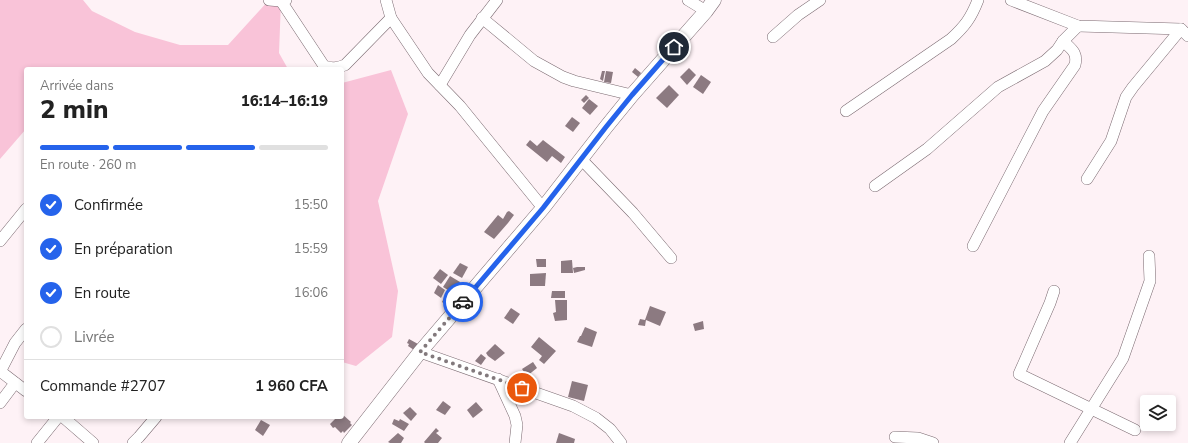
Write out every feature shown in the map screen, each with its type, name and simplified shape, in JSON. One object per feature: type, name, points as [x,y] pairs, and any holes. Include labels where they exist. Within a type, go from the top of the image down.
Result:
[{"type":"main road","points":[[349,443],[420,352],[543,208],[632,95],[710,5]]},
{"type":"street","points":[[269,0],[284,0],[324,66],[327,67]]},
{"type":"street","points":[[386,0],[391,18],[428,73],[460,106],[543,208]]},
{"type":"street","points":[[440,85],[470,35],[497,0]]},
{"type":"street","points":[[688,0],[710,5]]},
{"type":"street","points":[[773,38],[798,15],[820,0]]},
{"type":"street","points":[[846,111],[951,40],[971,17],[978,0]]},
{"type":"street","points":[[1010,0],[1078,26],[1184,33]]},
{"type":"street","points":[[340,67],[345,65],[391,18]]},
{"type":"street","points":[[482,18],[534,61],[563,76],[574,81],[632,95]]},
{"type":"street","points":[[875,186],[927,149],[998,87],[1045,62],[1078,26]]},
{"type":"street","points":[[1086,179],[1111,141],[1126,97],[1133,87],[1184,33]]},
{"type":"street","points":[[973,246],[1043,111],[1075,65],[1075,53],[1063,41]]},
{"type":"street","points":[[581,159],[633,213],[671,258]]},
{"type":"street","points":[[0,241],[24,211]]},
{"type":"street","points":[[1070,443],[1122,358],[1150,281],[1149,256]]},
{"type":"street","points":[[1054,291],[1019,374],[1135,430]]},
{"type":"street","points":[[24,332],[15,343],[0,372],[24,390]]},
{"type":"street","points":[[420,352],[573,406],[596,418],[610,429],[622,443]]},
{"type":"street","points":[[498,379],[515,416],[515,443]]},
{"type":"street","points":[[0,402],[15,383]]},
{"type":"street","points":[[37,443],[56,419]]},
{"type":"street","points":[[65,419],[94,443]]},
{"type":"street","points":[[132,443],[154,419]]},
{"type":"street","points":[[895,437],[918,438],[933,443]]},
{"type":"shaded area","points":[[0,0],[83,0],[92,11],[135,32],[180,45],[228,45],[269,0],[281,1],[279,53],[287,67],[24,67],[24,131],[0,159]]},
{"type":"shaded area","points":[[391,70],[408,114],[378,201],[398,291],[392,337],[356,366],[344,363],[344,82]]},
{"type":"building","points":[[635,68],[641,73],[638,77],[632,72]]},
{"type":"building","points":[[689,68],[696,75],[687,85],[680,77]]},
{"type":"building","points":[[602,71],[605,71],[603,81],[600,79]]},
{"type":"building","points":[[606,71],[613,72],[611,83],[604,82]]},
{"type":"building","points":[[701,75],[711,82],[703,94],[693,87]]},
{"type":"building","points":[[669,85],[679,95],[667,108],[656,98]]},
{"type":"building","points":[[586,95],[589,98],[584,103],[581,100]]},
{"type":"building","points":[[589,99],[598,106],[590,115],[582,108]]},
{"type":"building","points":[[572,117],[580,123],[573,132],[565,126]]},
{"type":"building","points":[[530,140],[537,146],[543,140],[565,157],[561,163],[552,156],[547,162],[526,145]]},
{"type":"building","points":[[509,211],[514,215],[494,239],[484,232],[498,215],[503,219]]},
{"type":"building","points":[[536,259],[546,259],[546,267],[537,267]]},
{"type":"building","points":[[572,260],[573,273],[561,273],[561,261]]},
{"type":"building","points":[[460,263],[468,267],[462,278],[453,273]]},
{"type":"building","points":[[585,267],[585,270],[574,273],[573,268]]},
{"type":"building","points":[[440,269],[448,275],[441,284],[433,278]]},
{"type":"building","points":[[546,273],[545,286],[530,286],[530,274]]},
{"type":"building","points":[[450,276],[460,282],[453,293],[443,287]]},
{"type":"building","points":[[438,285],[445,290],[441,298],[434,293]]},
{"type":"building","points":[[552,291],[565,291],[565,298],[551,298]]},
{"type":"building","points":[[444,298],[450,302],[448,306],[442,302]]},
{"type":"building","points":[[555,300],[567,300],[567,320],[555,321],[553,313],[556,312]]},
{"type":"building","points":[[650,306],[666,312],[660,326],[646,320],[645,326],[638,325],[640,319],[645,320]]},
{"type":"building","points":[[511,308],[520,314],[513,324],[504,318]]},
{"type":"building","points":[[703,321],[704,329],[695,331],[693,324]]},
{"type":"building","points":[[585,327],[597,332],[592,347],[577,342]]},
{"type":"building","points":[[539,337],[556,351],[544,364],[539,360],[542,356],[531,347]]},
{"type":"building","points":[[409,339],[418,344],[414,350],[408,346],[409,344],[407,343]]},
{"type":"building","points":[[495,344],[505,353],[495,361],[486,353]]},
{"type":"building","points":[[481,354],[486,358],[481,365],[475,361]]},
{"type":"building","points":[[533,362],[537,368],[527,376],[522,369]]},
{"type":"building","points":[[572,381],[588,385],[584,401],[568,397]]},
{"type":"building","points":[[443,401],[451,407],[445,415],[436,410]]},
{"type":"building","points":[[476,402],[483,410],[473,418],[467,410]]},
{"type":"building","points":[[410,407],[417,414],[411,421],[403,413]]},
{"type":"building","points":[[344,416],[351,422],[350,423],[352,425],[344,433],[343,431],[341,433],[330,424],[335,419],[344,419]]},
{"type":"building","points":[[394,419],[399,421],[400,419],[409,424],[404,431],[392,424]]},
{"type":"building","points":[[261,420],[270,425],[263,436],[255,430]]},
{"type":"building","points":[[436,428],[439,431],[436,433],[442,438],[438,443],[425,443],[424,442]]},
{"type":"building","points":[[398,433],[404,438],[401,443],[388,442]]},
{"type":"building","points":[[559,433],[575,439],[574,443],[556,443]]},
{"type":"way so far","points":[[463,302],[420,352],[522,388]]},
{"type":"route","points":[[463,302],[543,208],[632,95],[674,47]]}]
